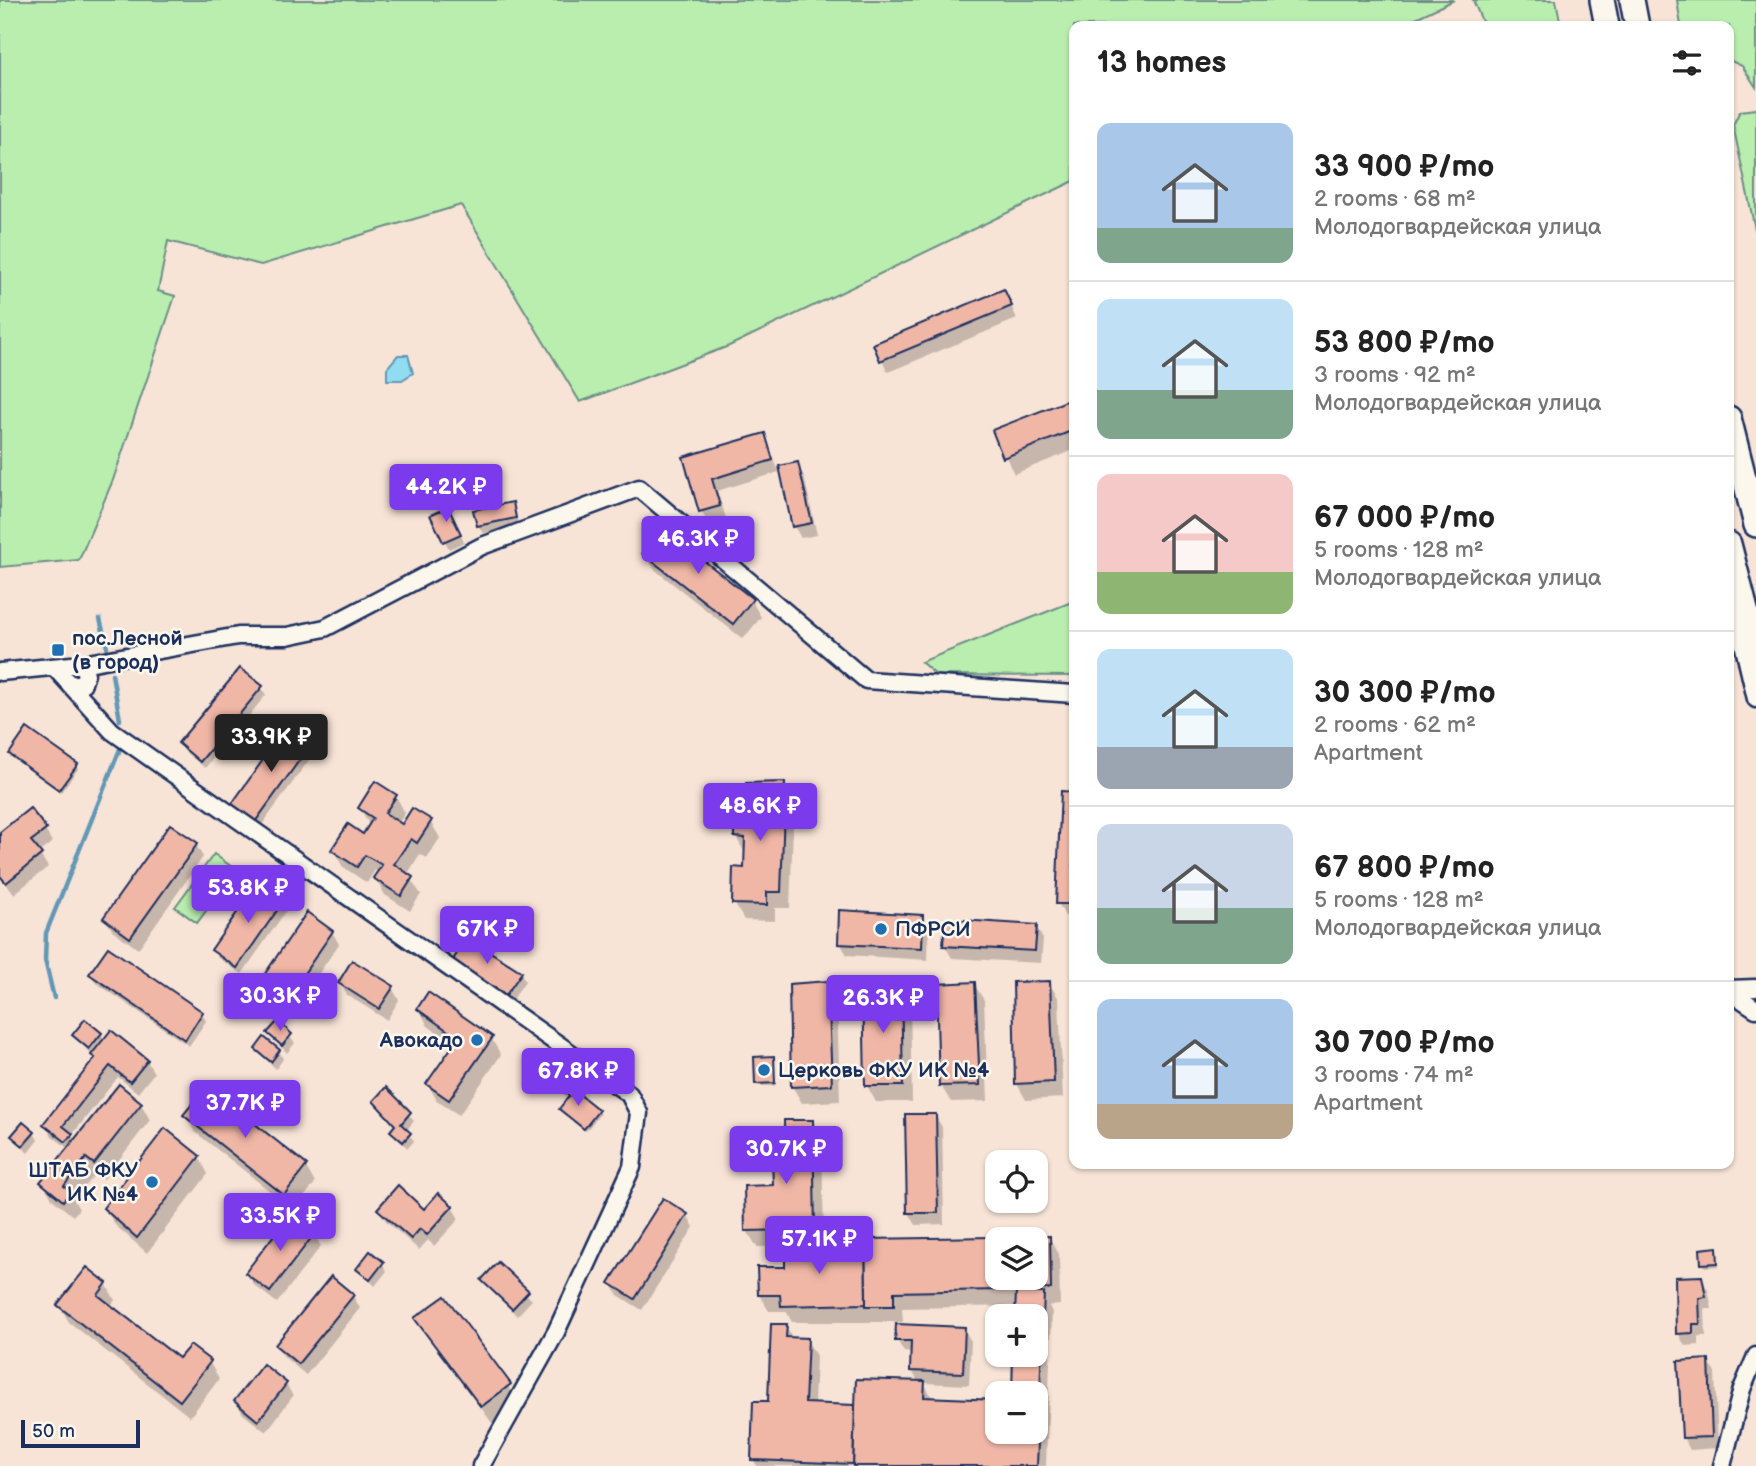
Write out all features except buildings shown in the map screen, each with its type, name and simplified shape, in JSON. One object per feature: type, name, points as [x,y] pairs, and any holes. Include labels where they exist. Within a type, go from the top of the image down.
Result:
[{"type":"highway","points":[[1602,0],[1606,21]]},
{"type":"highway","points":[[1632,0],[1636,21]]},
{"type":"highway","points":[[1734,438],[1756,525]]},
{"type":"highway","points":[[1734,563],[1756,649]]},
{"type":"street","points":[[0,672],[82,664],[238,636],[287,636],[325,628],[481,546],[639,488],[866,680],[1069,694]]},
{"type":"street","points":[[1734,600],[1756,699]]},
{"type":"street","points":[[71,685],[83,683],[86,674],[82,664]]},
{"type":"street","points":[[54,667],[113,732],[629,1094],[639,1113],[632,1167],[556,1332],[481,1466]]},
{"type":"street","points":[[1734,990],[1756,988]]},
{"type":"street","points":[[1734,994],[1756,1009]]},
{"type":"street","points":[[1722,1466],[1742,1388],[1756,1356]]},
{"type":"green space","points":[[0,0],[1454,0],[1410,21],[1069,21],[1069,183],[729,346],[580,402],[461,205],[261,265],[168,241],[158,291],[175,296],[113,480],[79,560],[0,567]]},
{"type":"green space","points":[[1473,0],[1556,0],[1560,21],[1482,21]]},
{"type":"green space","points":[[1677,0],[1756,0],[1756,87],[1742,66],[1734,62],[1734,21],[1680,21]]},
{"type":"green space","points":[[1756,109],[1756,234],[1734,130],[1740,111]]},
{"type":"green space","points":[[1069,603],[1069,676],[936,675],[921,662]]},
{"type":"green space","points":[[214,854],[236,870],[197,923],[175,907]]},
{"type":"water","points":[[398,355],[408,355],[413,373],[402,380],[387,380],[387,368]]},
{"type":"waterway","points":[[100,619],[107,647]]},
{"type":"waterway","points":[[112,674],[120,720]]},
{"type":"waterway","points":[[54,998],[45,960],[46,933],[120,749]]},
{"type":"place","name":"пос.Лесной (в город)","points":[[58,650]]},
{"type":"place","name":"ПФРСИ","points":[[881,929]]},
{"type":"place","name":"Авокадо","points":[[477,1040]]},
{"type":"place","name":"Церковь ФКУ ИК №4","points":[[764,1070]]},
{"type":"place","name":"ШТАБ ФКУ ИК №4","points":[[152,1182]]}]
